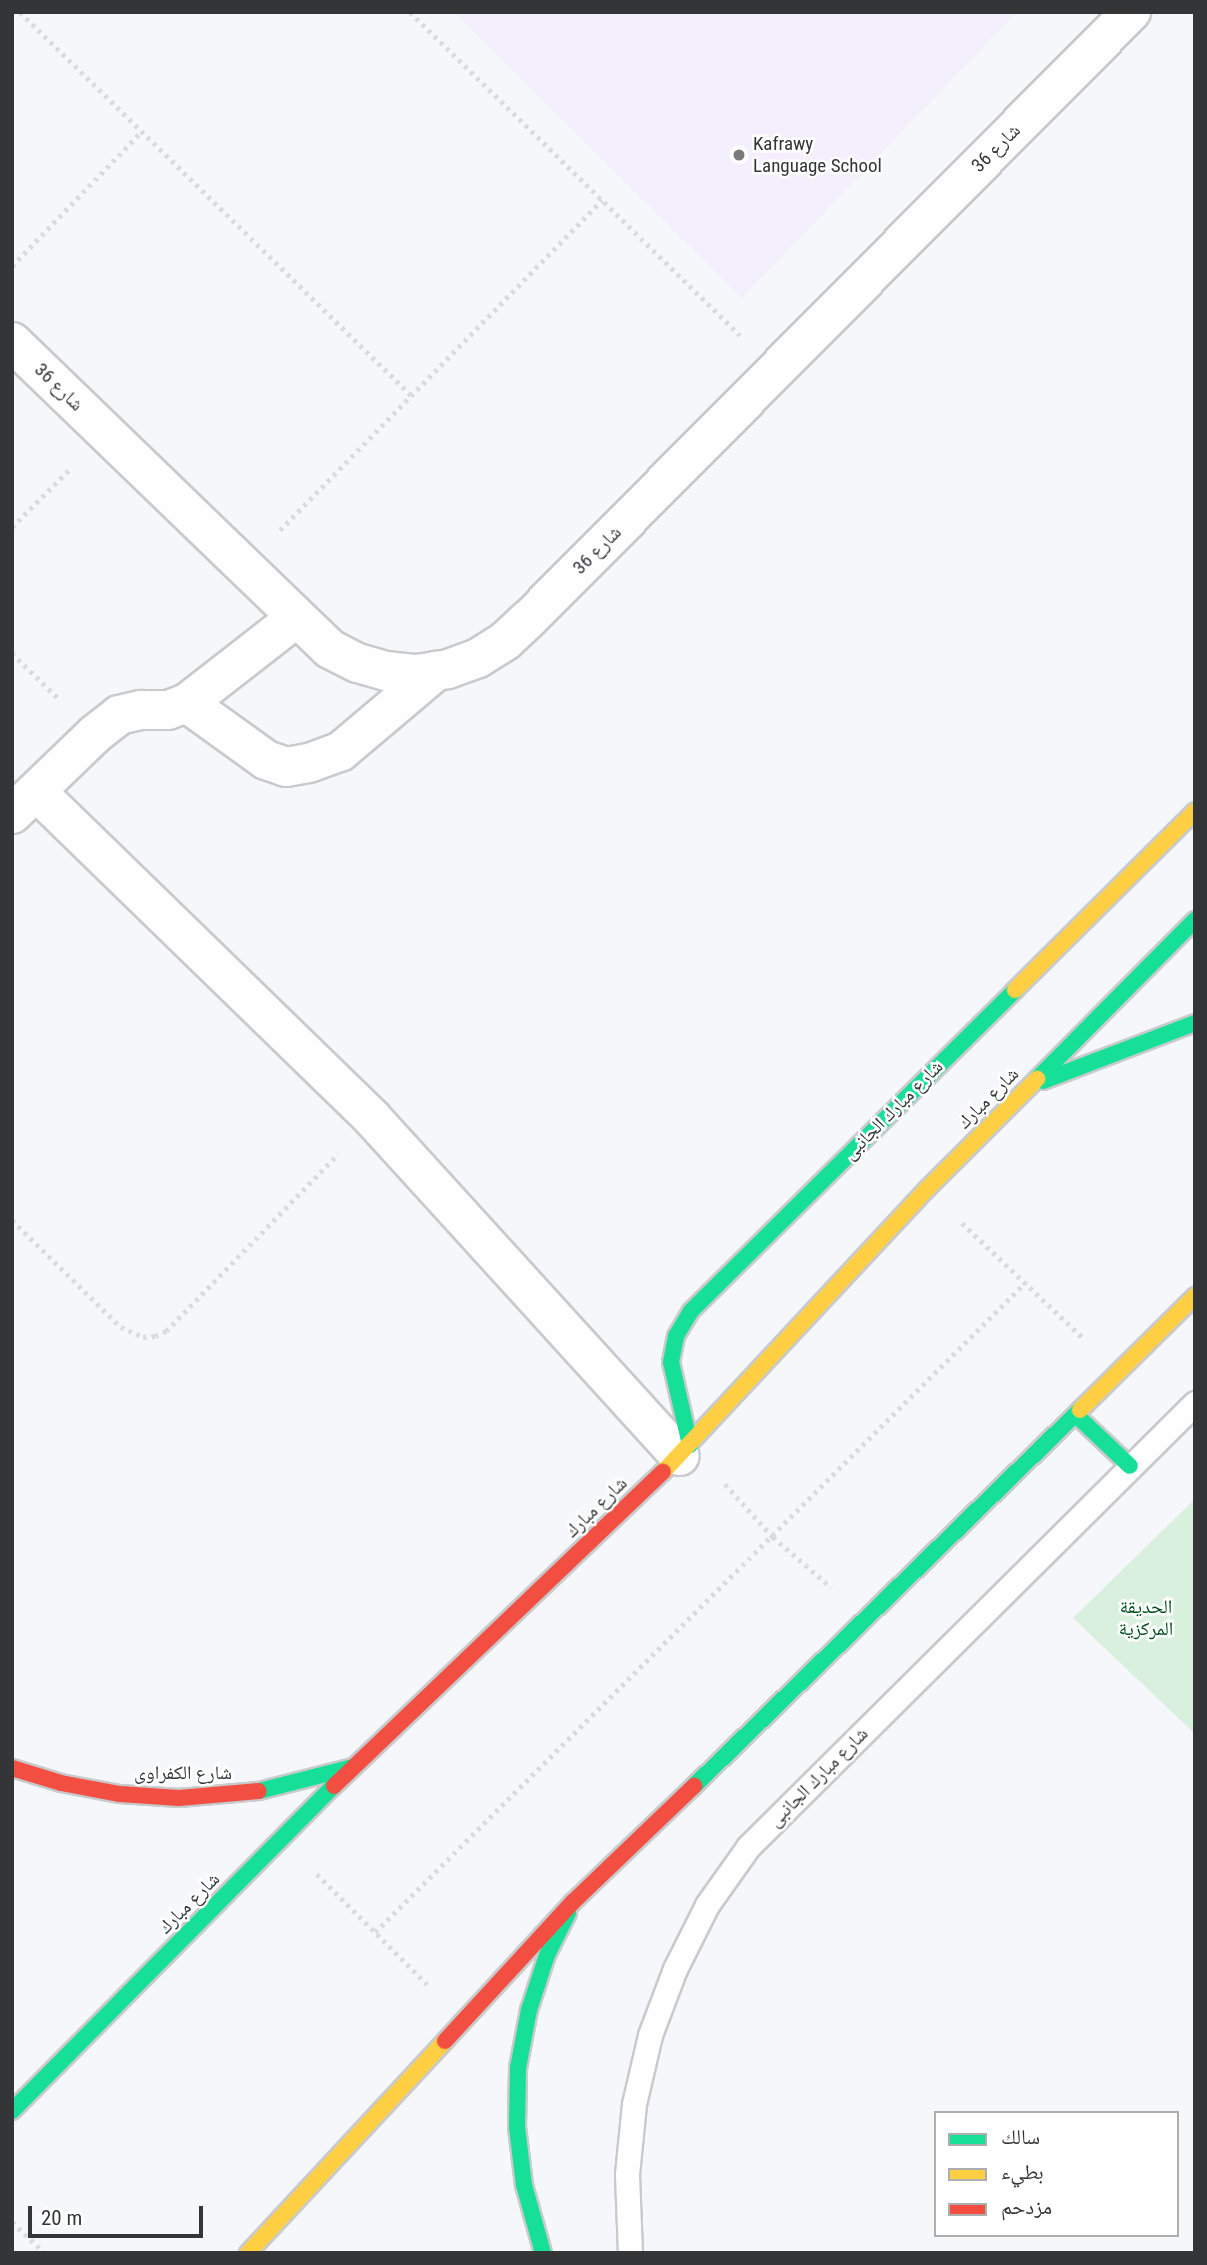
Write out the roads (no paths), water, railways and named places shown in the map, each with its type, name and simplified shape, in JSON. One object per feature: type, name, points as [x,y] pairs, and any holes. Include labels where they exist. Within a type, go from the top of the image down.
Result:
[{"type":"main road","name":"شارع مبارك الجانبى","points":[[685,1451],[671,1362],[676,1336],[691,1311],[1195,811]]},
{"type":"main road","name":"شارع مبارك","points":[[12,2111],[353,1767],[685,1451],[927,1189],[1195,920]]},
{"type":"main road","points":[[1030,1086],[1195,1023]]},
{"type":"main road","points":[[248,2253],[573,1902],[869,1619],[1195,1296]]},
{"type":"main road","points":[[1076,1415],[1130,1466]]},
{"type":"main road","name":"شارع الكفراوى","points":[[12,1768],[61,1783],[108,1792],[179,1798],[238,1795],[296,1784],[353,1767]]},
{"type":"main road","points":[[543,2253],[524,2185],[517,2127],[518,2068],[529,2010],[547,1955],[573,1902]]},
{"type":"street","name":"شارع 36","points":[[12,341],[243,568],[330,649],[358,663],[386,671],[417,674],[436,671],[478,658],[505,641],[1131,12]]},
{"type":"street","points":[[296,618],[187,704],[168,710],[141,710],[119,715],[95,734],[24,803],[373,1118],[685,1451]]},
{"type":"street","points":[[187,704],[266,760],[286,767],[309,763],[340,752],[436,671]]},
{"type":"lane","name":"شارع مبارك الجانبى","points":[[630,2253],[627,2174],[634,2104],[650,2035],[675,1969],[707,1905],[747,1847],[1195,1403]]},
{"type":"place","name":"Kafrawy Language School","points":[[739,155]]},
{"type":"park label","name":"الحديقة المركزية","points":[[1146,1618]]}]
